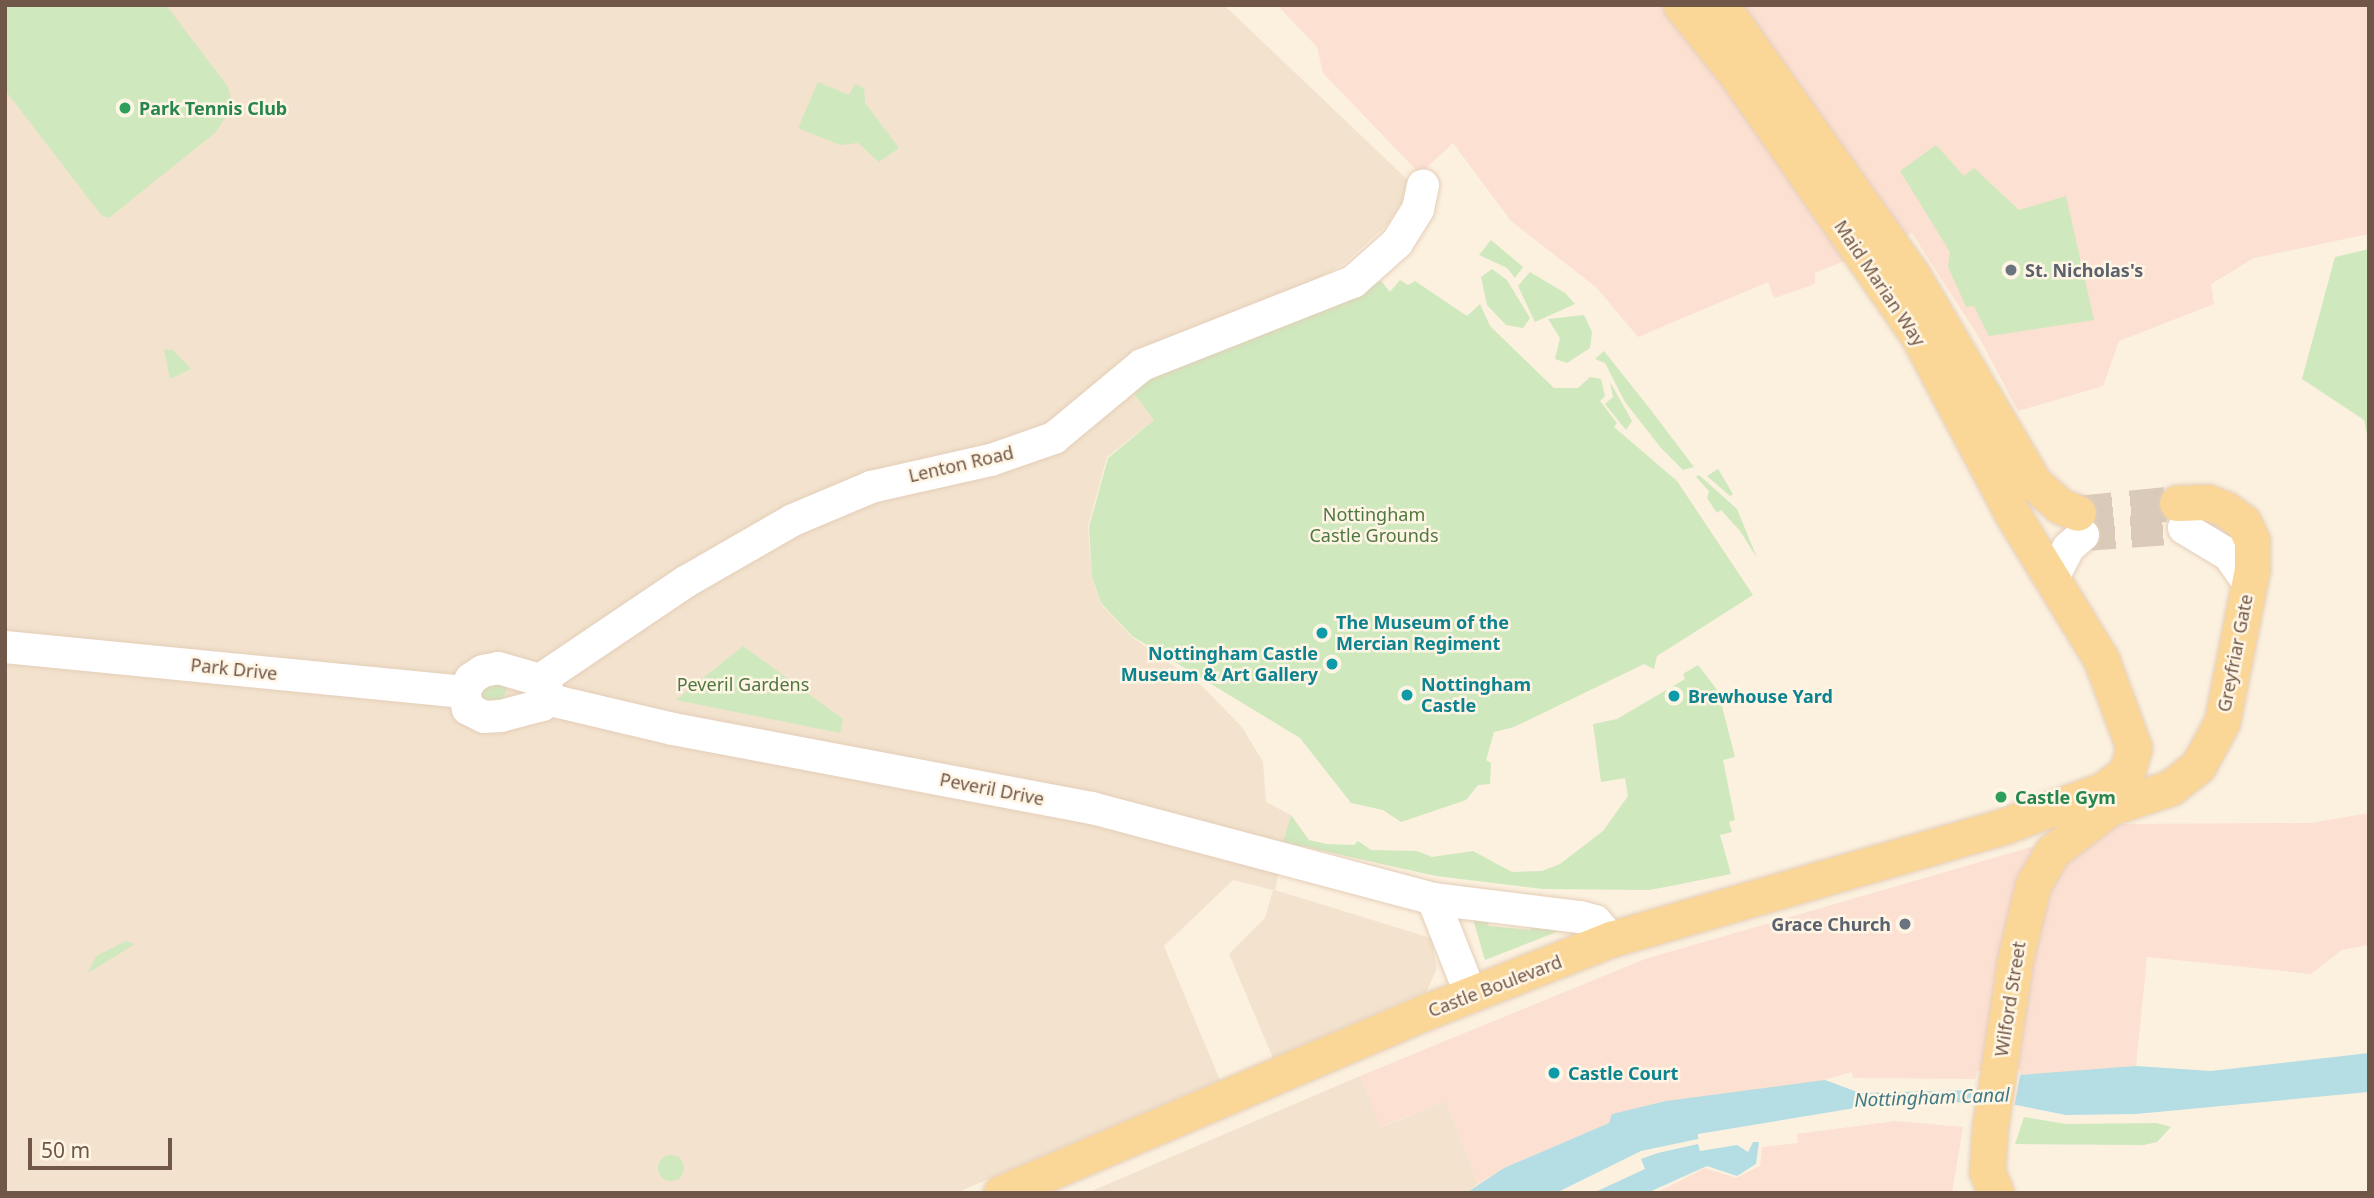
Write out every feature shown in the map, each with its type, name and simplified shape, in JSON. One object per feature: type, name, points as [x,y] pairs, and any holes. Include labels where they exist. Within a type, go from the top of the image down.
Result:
[{"type":"main road","name":"Maid Marian Way","points":[[1681,5],[1737,74],[1919,337],[2012,513],[2054,576],[2101,659],[2134,748],[2127,772],[2104,801]]},
{"type":"main road","name":"Maid Marian Way","points":[[1721,5],[1911,273],[2035,484],[2080,524]]},
{"type":"main road","name":"Greyfriar Gate","points":[[2170,788],[2198,766],[2222,722],[2249,584],[2252,541],[2243,522],[2225,509],[2207,502],[2181,515]]},
{"type":"main road","name":"Castle Boulevard","points":[[1001,1193],[1471,995],[1611,939],[2023,822],[2104,801],[2170,788]]},
{"type":"main road","name":"Wilford Street","points":[[1985,1186],[1992,1117],[2026,910],[2041,866],[2104,801]]},
{"type":"main road","name":"Wilford Street","points":[[2023,822],[2026,910]]},
{"type":"street","name":"Lenton Road","points":[[464,692],[468,709],[484,717],[530,711],[543,689],[687,581],[793,520],[871,487],[991,460],[1054,438],[1142,365],[1353,282],[1397,243],[1418,209],[1423,186]]},
{"type":"street","points":[[2181,515],[2229,555],[2249,584]]},
{"type":"street","name":"Maid Marian Way","points":[[2054,576],[2080,524]]},
{"type":"street","name":"Park Drive","points":[[5,647],[464,692]]},
{"type":"street","points":[[464,692],[478,673],[492,668],[543,689]]},
{"type":"street","name":"Peveril Drive","points":[[543,689],[673,729],[1092,808],[1433,899],[1580,917],[1595,921],[1611,939]]},
{"type":"street","points":[[1433,899],[1471,995]]},
{"type":"shaded area","points":[[5,5],[1224,5],[1413,185],[1387,225],[1345,263],[1129,387],[1154,420],[1107,457],[1088,527],[1092,578],[1101,604],[1132,637],[1202,686],[1242,727],[1263,762],[1266,802],[1291,815],[1275,890],[1431,938],[1437,968],[1427,991],[1273,1058],[1229,954],[1265,918],[1273,890],[1233,880],[1164,946],[1220,1080],[956,1193],[5,1193]]},
{"type":"shaded area","points":[[1277,5],[2369,5],[2369,234],[2254,258],[2211,284],[2214,304],[2119,341],[2103,386],[2018,411],[1980,339],[1912,233],[1815,273],[1815,284],[1774,298],[1768,282],[1638,337],[1597,288],[1511,221],[1453,143],[1420,174],[1323,73],[1317,47]]},
{"type":"shaded area","points":[[2369,813],[2369,945],[2342,950],[2311,974],[2147,957],[2136,1066],[2126,1069],[2020,1075],[2020,1070],[1977,1071],[1975,1079],[1853,1078],[1852,1072],[1806,1085],[1671,1103],[1613,1114],[1609,1123],[1504,1168],[1478,1184],[1446,1101],[1381,1127],[1360,1076],[1645,959],[2111,824],[2311,823]]},
{"type":"shaded area","points":[[1360,1076],[1382,1127],[1446,1101],[1478,1184],[1466,1193],[1087,1193]]},
{"type":"shaded area","points":[[1895,1121],[1963,1127],[1952,1193],[1656,1193],[1705,1168],[1736,1178],[1760,1166],[1762,1147],[1798,1143],[1797,1134]]},
{"type":"green space","name":"Park Tennis Club","points":[[5,5],[166,5],[228,87],[232,102],[228,113],[216,132],[109,218],[102,216],[5,90]]},
{"type":"green space","points":[[818,82],[849,95],[855,84],[864,88],[865,103],[899,148],[879,162],[858,143],[840,145],[798,128]]},
{"type":"green space","points":[[1936,145],[1964,176],[1974,168],[2019,210],[2066,196],[2094,320],[1989,336],[1974,306],[1966,307],[1948,267],[1950,252],[1900,171]]},
{"type":"green space","points":[[1491,240],[1523,267],[1515,278],[1507,268],[1479,255]]},
{"type":"green space","points":[[2369,249],[2369,444],[2364,420],[2302,379],[2335,257]]},
{"type":"green space","points":[[1492,269],[1507,280],[1530,318],[1523,328],[1506,325],[1487,305],[1481,277]]},
{"type":"green space","points":[[1530,272],[1565,293],[1575,304],[1535,322],[1518,286]]},
{"type":"green space","name":"Nottingham Castle Grounds","points":[[1400,280],[1408,285],[1415,281],[1467,316],[1480,304],[1490,326],[1554,388],[1578,388],[1590,377],[1601,379],[1605,396],[1600,401],[1617,423],[1614,427],[1677,481],[1753,595],[1657,656],[1654,669],[1644,664],[1514,727],[1494,732],[1486,760],[1491,763],[1490,784],[1478,785],[1466,800],[1401,822],[1383,810],[1351,803],[1300,738],[1132,636],[1101,603],[1092,577],[1089,527],[1108,458],[1154,420],[1129,387],[1381,281],[1390,292]]},
{"type":"green space","points":[[1584,315],[1592,332],[1590,348],[1567,363],[1555,359],[1560,338],[1548,319]]},
{"type":"green space","points":[[164,349],[173,350],[191,369],[170,379]]},
{"type":"green space","points":[[1604,351],[1694,467],[1683,470],[1661,448],[1625,402],[1605,363],[1595,359]]},
{"type":"green space","points":[[1610,382],[1632,421],[1626,430],[1605,404],[1613,397]]},
{"type":"green space","points":[[1718,469],[1733,494],[1730,496],[1707,476]]},
{"type":"green space","points":[[1699,475],[1737,509],[1757,558],[1740,531],[1721,510],[1717,513],[1707,498],[1709,491],[1696,477]]},
{"type":"green space","name":"Peveril Gardens","points":[[743,646],[843,719],[840,733],[676,700]]},
{"type":"green space","name":"Brewhouse Yard","points":[[1698,665],[1718,691],[1735,757],[1723,760],[1735,820],[1729,822],[1732,832],[1720,835],[1731,874],[1650,890],[1543,889],[1436,876],[1283,842],[1291,815],[1309,840],[1327,844],[1354,845],[1358,841],[1371,850],[1417,851],[1432,857],[1473,851],[1512,872],[1542,871],[1560,864],[1603,831],[1628,796],[1625,778],[1601,782],[1593,724],[1617,719],[1685,679],[1683,674]]},
{"type":"green space","points":[[511,677],[500,707],[485,707],[476,687]]},
{"type":"green space","points":[[1472,916],[1485,917],[1489,926],[1530,930],[1537,923],[1557,924],[1559,931],[1485,960]]},
{"type":"green space","points":[[126,941],[135,944],[88,973],[96,956]]},
{"type":"green space","points":[[2024,1117],[2065,1124],[2156,1123],[2171,1127],[2157,1142],[2144,1145],[2015,1144]]},
{"type":"green space","points":[[671,1155],[680,1159],[684,1168],[680,1177],[671,1181],[662,1177],[658,1168],[662,1159]]},
{"type":"water","name":"Nottingham Canal","points":[[2369,1053],[2369,1092],[2136,1114],[2066,1115],[2016,1105],[1970,1102],[1873,1105],[1698,1134],[1698,1139],[1641,1151],[1556,1193],[1466,1193],[1504,1168],[1609,1123],[1612,1114],[1666,1101],[1825,1080],[1860,1093],[1972,1090],[2018,1084],[2020,1075],[2136,1066],[2211,1071]]},
{"type":"water","points":[[1753,1142],[1759,1142],[1756,1164],[1737,1176],[1707,1166],[1647,1193],[1593,1193],[1645,1169],[1641,1159],[1658,1153],[1698,1144],[1700,1151],[1737,1145],[1748,1152]]},
{"type":"pier","points":[[2021,1071],[2014,1108],[1970,1106],[1973,1086],[2016,1080]]},
{"type":"tunnel","points":[[2078,513],[2177,503]]},
{"type":"tunnel","points":[[2083,535],[2184,528]]},
{"type":"place","name":"Park Tennis Club","points":[[125,108]]},
{"type":"place","name":"St. Nicholas's","points":[[2011,270]]},
{"type":"place","name":"The Museum of the Mercian Regiment","points":[[1322,633]]},
{"type":"place","name":"Nottingham Castle Museum & Art Gallery","points":[[1332,664]]},
{"type":"place","name":"Nottingham Castle","points":[[1407,695]]},
{"type":"place","name":"Brewhouse Yard","points":[[1674,696]]},
{"type":"place","name":"Castle Gym","points":[[2001,797]]},
{"type":"place","name":"Grace Church","points":[[1905,924]]},
{"type":"place","name":"Castle Court","points":[[1554,1073]]}]
